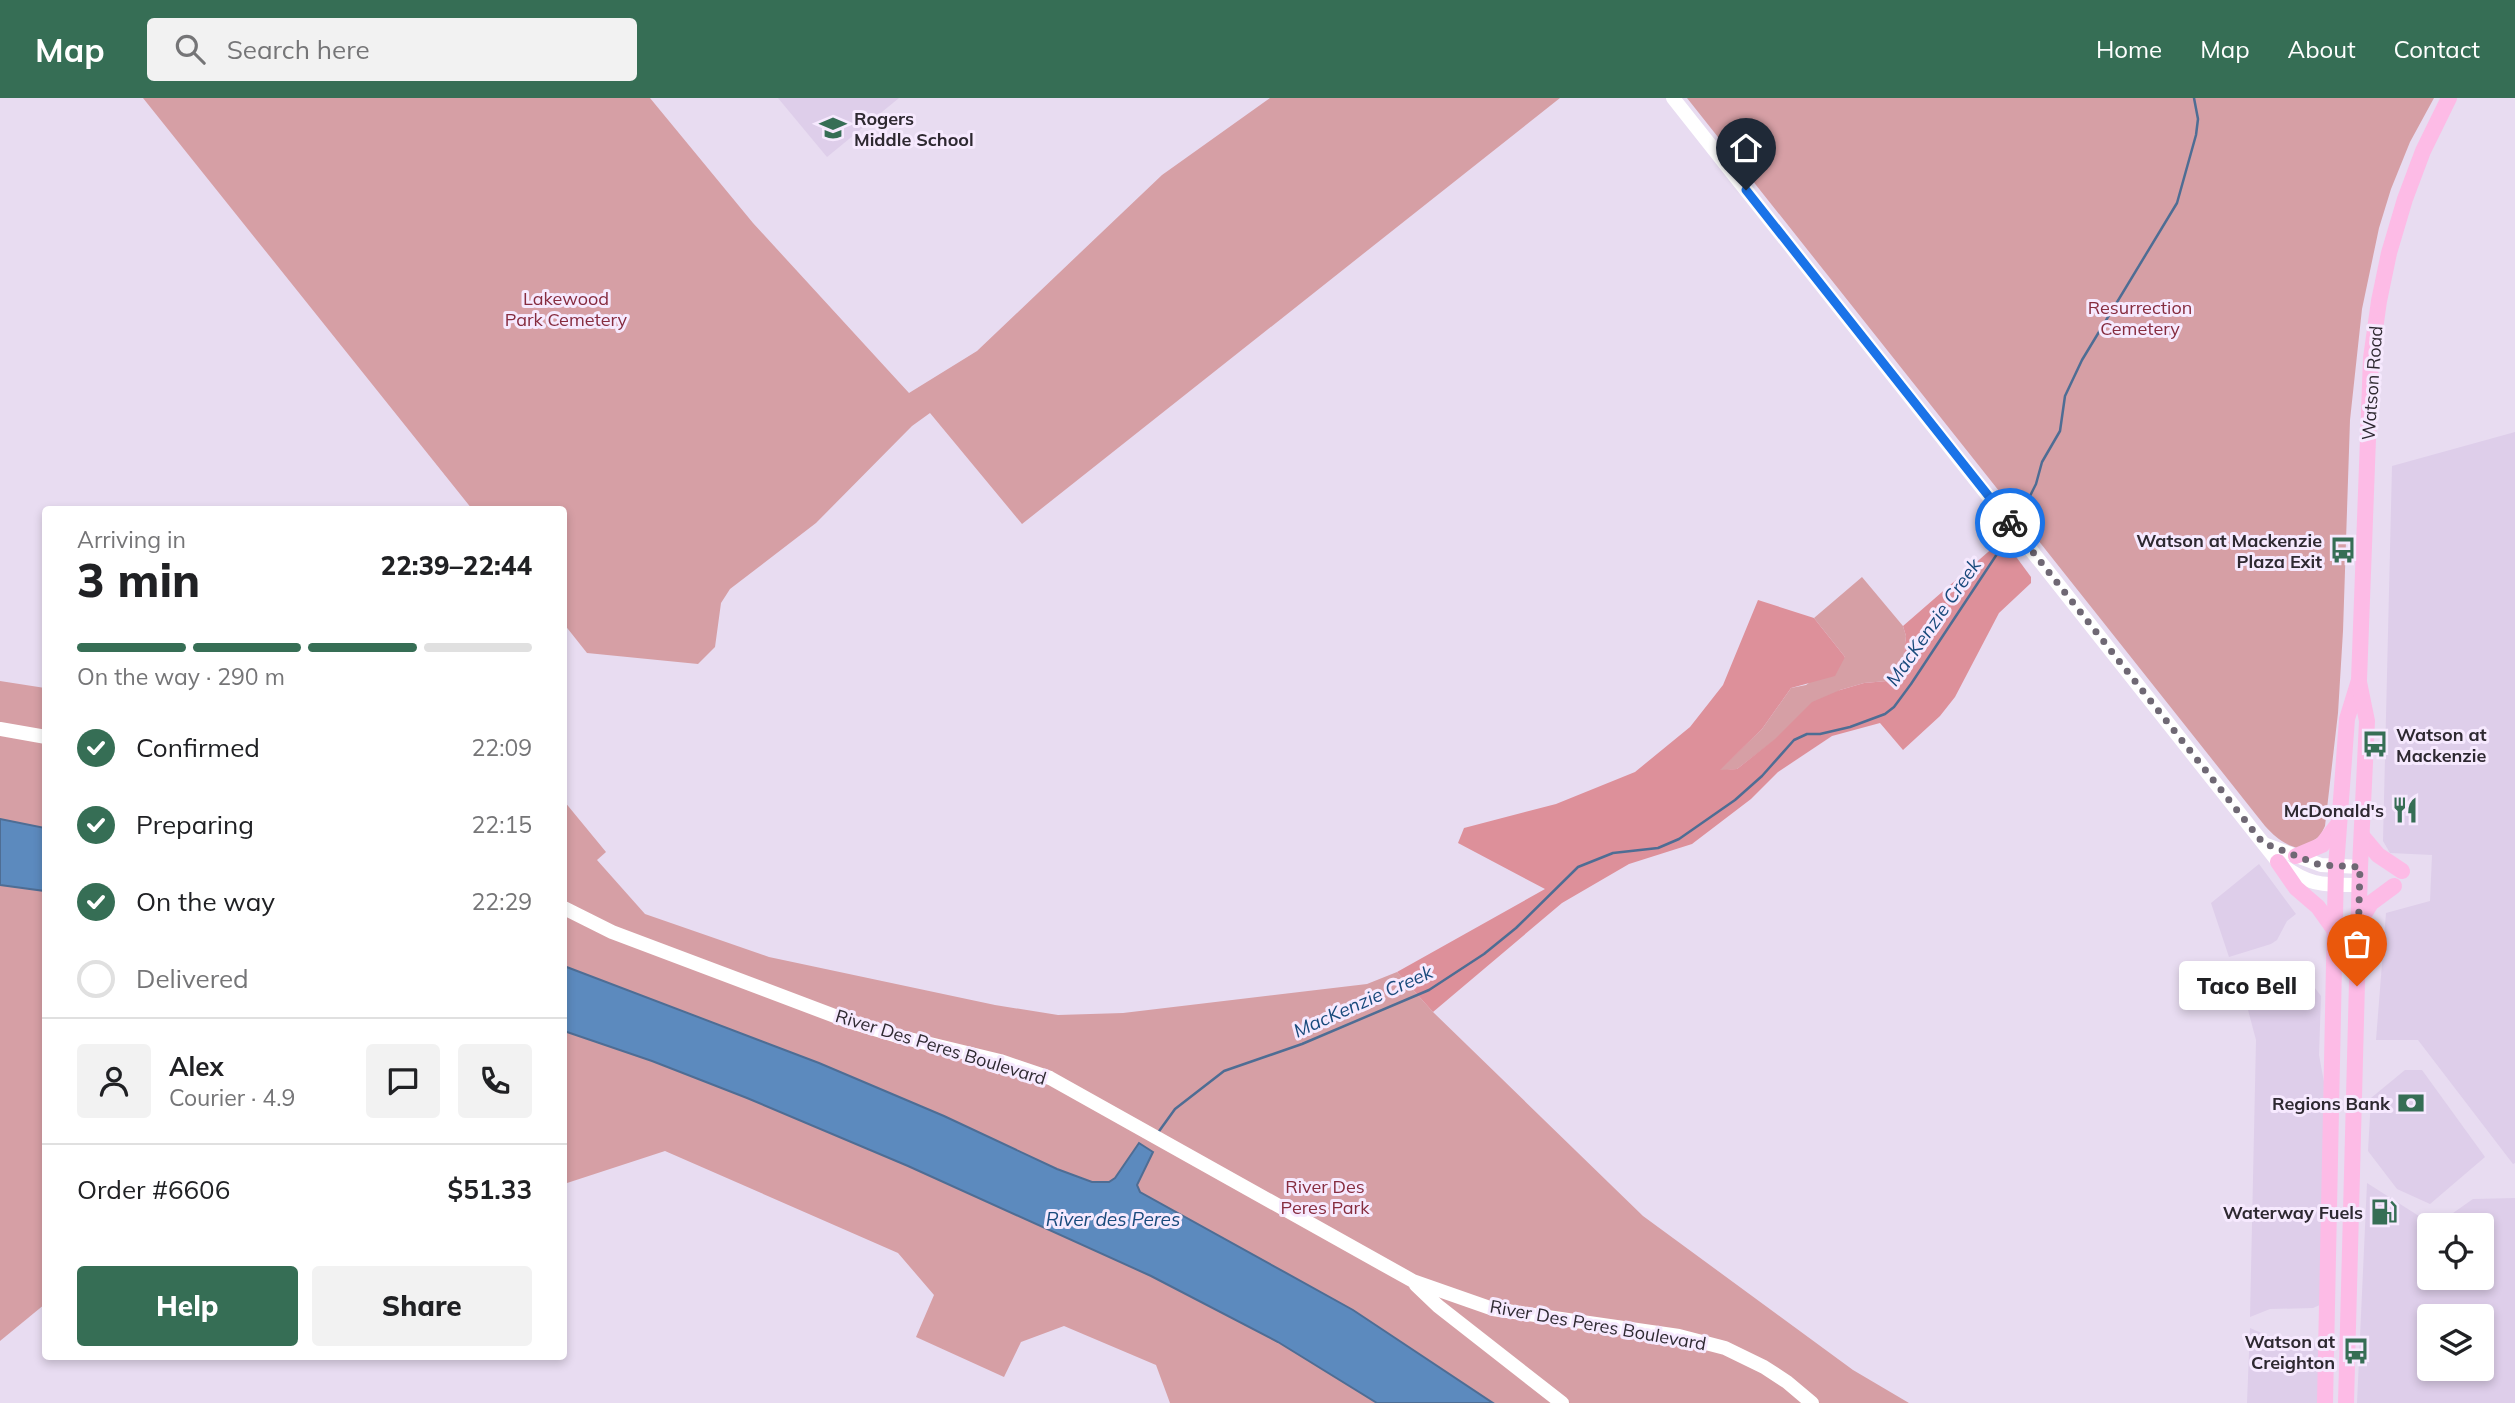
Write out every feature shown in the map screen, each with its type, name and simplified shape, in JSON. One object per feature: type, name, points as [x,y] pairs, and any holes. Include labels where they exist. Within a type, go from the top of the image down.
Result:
[{"type":"main road","points":[[1673,98],[2296,888],[2318,907],[2335,931]]},
{"type":"main road","name":"Watson Road","points":[[2346,1403],[2360,867],[2367,721],[2359,680],[2371,358],[2389,253],[2405,199],[2423,151],[2449,98]]},
{"type":"main road","name":"Watson Road","points":[[2325,1403],[2336,867],[2347,719],[2359,680]]},
{"type":"main road","points":[[0,729],[42,736]]},
{"type":"main road","points":[[2296,856],[2322,845],[2339,824]]},
{"type":"main road","points":[[2359,923],[2371,903],[2398,878],[2362,836]]},
{"type":"main road","points":[[2263,843],[2320,865],[2360,867]]},
{"type":"main road","points":[[2278,862],[2304,880],[2360,886]]},
{"type":"main road","name":"River Des Peres Boulevard","points":[[567,910],[612,932],[848,1021],[1034,1072],[1062,1084],[1413,1281],[1493,1309],[1679,1336],[1725,1348],[1764,1367],[1812,1403]]},
{"type":"main road","name":"River Des Peres Boulevard","points":[[1413,1281],[1438,1306],[1562,1403]]},
{"type":"shaded area","name":"Rogers Middle School","points":[[778,98],[899,98],[827,157]]},
{"type":"shaded area","points":[[2515,432],[2513,1164],[2418,1040],[2376,1040],[2386,913],[2430,901],[2432,855],[2390,853],[2383,841],[2392,466]]},
{"type":"shaded area","points":[[2003,539],[2031,577],[2031,583],[1999,613],[1955,697],[1940,716],[1903,750],[1880,723],[1832,736],[1778,772],[1751,799],[1692,844],[1629,864],[1562,903],[1433,1012],[1397,972],[1545,889],[1458,843],[1464,828],[1556,804],[1635,772],[1690,727],[1723,685],[1758,600],[1814,618],[1845,657],[1835,676],[1791,688],[1762,729],[1720,770],[1737,769],[1775,739],[1812,702],[1864,683],[1887,681],[1902,668],[1906,636],[1903,626]]},
{"type":"shaded area","points":[[2259,864],[2296,914],[2287,921],[2277,940],[2271,944],[2229,957],[2211,903]]},
{"type":"shaded area","points":[[2286,976],[2315,988],[2321,996],[2319,1055],[2324,1082],[2322,1304],[2313,1308],[2270,1309],[2250,1317],[2256,1040],[2243,991]]},
{"type":"shaded area","points":[[2405,1070],[2422,1070],[2485,1157],[2430,1204],[2397,1189],[2368,1151],[2371,1098]]},
{"type":"shaded area","points":[[2367,1183],[2417,1215],[2417,1290],[2494,1290],[2494,1213],[2453,1213],[2473,1199],[2515,1198],[2515,1403],[2357,1403]]},
{"type":"shaded area","points":[[2250,1328],[2278,1340],[2320,1343],[2319,1403],[2247,1403]]},
{"type":"green space","name":"Lakewood Park Cemetery","points":[[143,98],[650,98],[753,223],[909,393],[977,351],[1162,175],[1270,98],[1560,98],[1022,524],[930,413],[912,426],[816,523],[730,589],[721,603],[715,647],[698,664],[587,653],[567,628],[567,506],[470,506]]},
{"type":"green space","name":"Resurrection Cemetery","points":[[1687,98],[2434,98],[2410,142],[2391,189],[2379,228],[2362,309],[2350,420],[2338,713],[2325,826],[2320,836],[2301,849],[2281,840],[2265,826]]},
{"type":"green space","points":[[1862,577],[1903,626],[1906,636],[1902,668],[1887,681],[1864,683],[1840,690],[1737,769],[1718,771],[1762,729],[1791,688],[1806,685],[1845,657],[1814,618]]},
{"type":"green space","points":[[0,681],[42,688],[42,827],[0,819]]},
{"type":"green space","name":"River Des Peres Park","points":[[567,805],[606,852],[597,860],[645,914],[769,957],[995,1005],[1058,1015],[1123,1013],[1367,984],[1397,972],[1433,1012],[1643,1216],[1853,1370],[1909,1403],[1170,1403],[1156,1365],[1064,1326],[1021,1342],[1004,1377],[916,1337],[934,1295],[898,1253],[665,1151],[567,1183]]},
{"type":"green space","points":[[0,885],[42,890],[42,1306],[0,1341]]},
{"type":"water","points":[[0,819],[42,827],[42,891],[0,885]]},
{"type":"water","name":"River des Peres","points":[[567,967],[819,1063],[1092,1182],[1109,1182],[1115,1178],[1139,1143],[1153,1152],[1137,1185],[1140,1192],[1353,1310],[1493,1403],[1377,1403],[1278,1342],[1151,1276],[908,1166],[652,1061],[567,1032]]},
{"type":"waterway","points":[[2025,506],[2036,484],[2042,462],[2060,431],[2065,396],[2082,360],[2177,203],[2196,135],[2198,119],[2194,98]]},
{"type":"waterway","name":"MacKenzie Creek","points":[[1157,1134],[1175,1109],[1224,1071],[1302,1044],[1429,990],[1484,954],[1516,928],[1578,867],[1613,853],[1658,848],[1679,839],[1735,800],[1762,776],[1794,740],[1807,734],[1850,727],[1885,714],[1894,707],[1911,684],[2001,548]]},
{"type":"way so far","points":[[2010,523],[2263,843],[2320,865],[2360,867],[2357,986]]},
{"type":"place","name":"Rogers Middle School","points":[[833,128]]},
{"type":"place","name":"Watson at Mackenzie Plaza Exit","points":[[2343,550]]},
{"type":"place","name":"Watson at Mackenzie","points":[[2375,744]]},
{"type":"place","name":"McDonald's","points":[[2405,810]]},
{"type":"place","name":"Taco Bell","points":[[2357,986]]},
{"type":"place","name":"Regions Bank","points":[[2411,1103]]},
{"type":"place","name":"Waterway Fuels","points":[[2384,1212]]},
{"type":"place","name":"Watson at Creighton","points":[[2356,1351]]},
{"type":"route","points":[[1746,190],[2010,523]]}]
